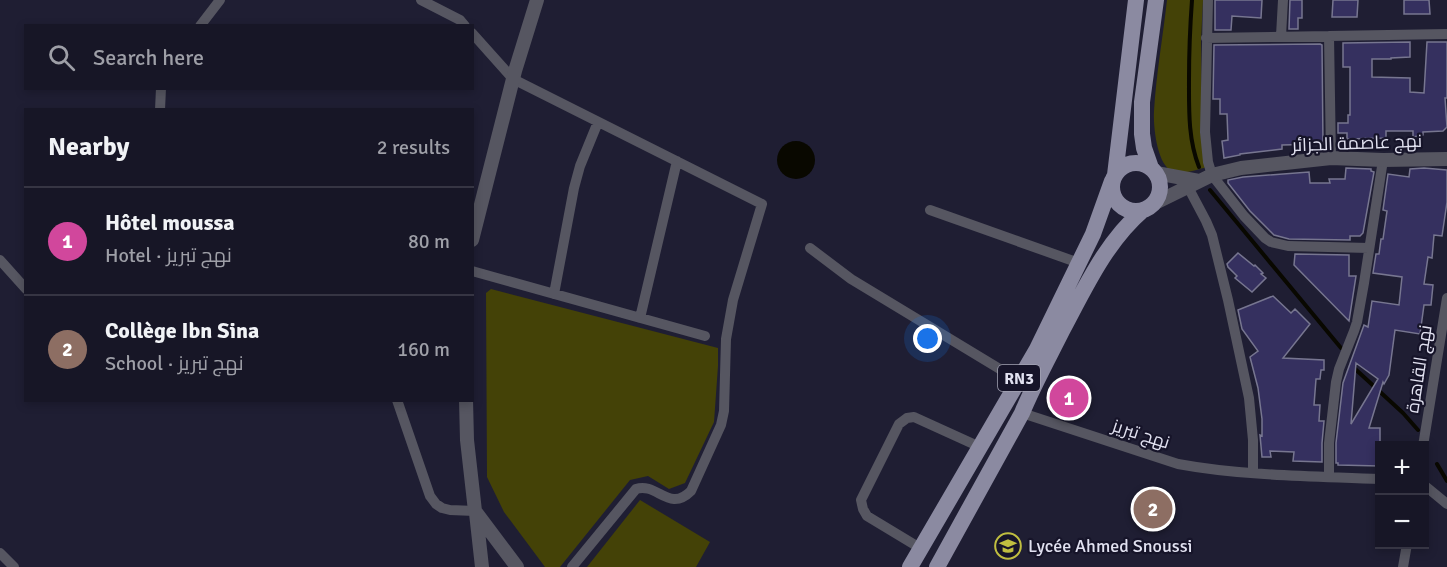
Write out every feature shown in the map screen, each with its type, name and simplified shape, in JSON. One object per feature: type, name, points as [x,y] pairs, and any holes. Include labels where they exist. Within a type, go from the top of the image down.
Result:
[{"type":"main road","name":"RN3","points":[[937,567],[1022,413],[1042,353],[1093,234],[1113,178],[1136,0]]},
{"type":"main road","points":[[1153,170],[1143,164],[1135,163],[1120,168],[1113,178],[1112,189],[1117,202],[1129,210],[1136,211],[1148,207],[1157,199],[1160,185],[1144,148],[1142,134],[1142,113],[1156,0]]},
{"type":"main road","name":"RN3","points":[[910,567],[1018,380],[1042,353],[1108,248],[1131,221],[1148,207]]},
{"type":"street","points":[[202,24],[220,0]]},
{"type":"street","points":[[421,0],[460,20],[463,24]]},
{"type":"street","points":[[474,232],[513,79],[537,0]]},
{"type":"street","points":[[1208,0],[1205,132],[1206,150],[1212,176],[1244,216],[1271,242],[1288,246],[1369,248]]},
{"type":"street","points":[[1281,36],[1283,0]]},
{"type":"street","points":[[1206,38],[1447,34]]},
{"type":"street","points":[[474,35],[513,79],[762,204],[731,310],[726,339],[722,425],[694,486],[686,496],[674,500],[646,488],[636,489],[572,567]]},
{"type":"street","points":[[1329,36],[1331,158]]},
{"type":"street","points":[[160,108],[161,90]]},
{"type":"street","points":[[554,294],[574,188],[580,166],[598,122]]},
{"type":"street","name":"نهج عاصمة الجزائر","points":[[1148,207],[1212,176],[1241,168],[1331,158],[1447,159]]},
{"type":"street","points":[[1329,477],[1329,443],[1336,382],[1357,322],[1383,160]]},
{"type":"street","points":[[640,318],[677,161]]},
{"type":"street","points":[[1153,170],[1193,184],[1212,235],[1249,398],[1253,472]]},
{"type":"street","points":[[930,210],[1079,263]]},
{"type":"street","points":[[810,248],[851,279],[1018,380]]},
{"type":"street","points":[[0,260],[24,287]]},
{"type":"street","points":[[474,272],[705,336]]},
{"type":"street","name":"نهج القاهرة","points":[[1425,441],[1447,298]]},
{"type":"street","points":[[1435,378],[1447,378]]},
{"type":"street","points":[[399,402],[430,496],[436,504],[450,510],[475,511]]},
{"type":"street","points":[[466,402],[467,440],[482,567]]},
{"type":"street","name":"نهج تبريز","points":[[1022,413],[1178,464],[1253,472],[1375,479]]},
{"type":"street","points":[[920,548],[867,516],[861,500],[899,424],[914,417],[980,447]]},
{"type":"street","points":[[1429,488],[1447,504]]},
{"type":"street","points":[[475,511],[516,567]]},
{"type":"street","points":[[1403,567],[1406,549]]},
{"type":"street","points":[[0,553],[14,567]]},
{"type":"shaded area","points":[[1167,0],[1203,0],[1202,130],[1208,167],[1185,172],[1172,171],[1167,167],[1159,153],[1154,126],[1156,84]]},
{"type":"shaded area","points":[[796,141],[809,147],[815,160],[809,173],[796,179],[783,173],[777,160],[783,147]]},
{"type":"shaded area","points":[[491,289],[718,348],[714,422],[685,483],[669,489],[648,476],[630,480],[560,567],[545,567],[504,512],[487,477],[486,293]]},
{"type":"shaded area","points":[[640,500],[710,542],[696,567],[587,567]]},
{"type":"building","points":[[1215,0],[1262,0],[1261,18],[1232,16],[1231,30],[1215,30]]},
{"type":"building","points":[[1290,0],[1302,0],[1302,18],[1298,18],[1298,29],[1289,29]]},
{"type":"building","points":[[1333,0],[1358,0],[1357,17],[1332,17]]},
{"type":"building","points":[[1404,0],[1429,0],[1430,14],[1404,14]]},
{"type":"building","points":[[1410,42],[1410,57],[1372,59],[1372,77],[1410,78],[1410,92],[1424,93],[1427,42],[1447,42],[1447,98],[1445,98],[1447,127],[1443,131],[1423,132],[1423,135],[1413,137],[1413,131],[1386,131],[1386,138],[1347,139],[1347,133],[1338,133],[1338,123],[1348,123],[1348,115],[1350,115],[1350,67],[1343,67],[1343,43]]},
{"type":"building","points":[[1214,45],[1322,45],[1323,144],[1282,145],[1282,149],[1224,158],[1222,141],[1228,140],[1227,114],[1220,114],[1220,99],[1213,99]]},
{"type":"building","points":[[1346,168],[1371,169],[1374,172],[1363,233],[1360,236],[1350,236],[1350,240],[1289,239],[1274,235],[1250,211],[1228,183],[1228,180],[1243,177],[1309,172],[1310,183],[1330,183],[1329,179],[1345,179]]},
{"type":"building","points":[[1410,169],[1447,170],[1447,202],[1442,236],[1434,235],[1432,258],[1428,257],[1424,284],[1433,285],[1431,305],[1424,305],[1420,334],[1395,330],[1389,375],[1384,384],[1383,382],[1369,428],[1380,428],[1380,441],[1375,441],[1375,466],[1338,465],[1336,463],[1336,443],[1343,383],[1364,325],[1368,327],[1372,301],[1399,305],[1402,277],[1373,273],[1376,254],[1379,254],[1381,239],[1383,239],[1387,211],[1383,210],[1388,174],[1409,177]],"holes":[[[1356,363],[1378,379],[1351,424]]]},
{"type":"building","points":[[1238,253],[1255,265],[1266,278],[1252,292],[1235,278],[1237,276],[1228,267],[1227,264]]},
{"type":"building","points":[[1295,254],[1349,255],[1349,276],[1356,276],[1349,321],[1294,265]]},
{"type":"building","points":[[1273,296],[1291,313],[1295,309],[1310,324],[1283,358],[1324,360],[1324,370],[1321,370],[1320,379],[1316,379],[1314,405],[1320,405],[1319,421],[1324,421],[1322,462],[1293,461],[1294,452],[1270,451],[1271,457],[1262,457],[1260,435],[1262,436],[1262,419],[1258,388],[1250,357],[1258,351],[1242,329],[1238,310]]},
{"type":"waterway","points":[[1192,0],[1189,113],[1193,146],[1199,167]]},
{"type":"waterway","points":[[1210,190],[1341,348]]},
{"type":"waterway","points":[[1353,367],[1418,430]]},
{"type":"waterway","points":[[1437,464],[1447,481]]},
{"type":"place","name":"Hôtel moussa","points":[[1069,398]]},
{"type":"place","name":"Collège Ibn Sina","points":[[1153,509]]},
{"type":"place","name":"Lycée Ahmed Snoussi","points":[[1008,546]]}]
